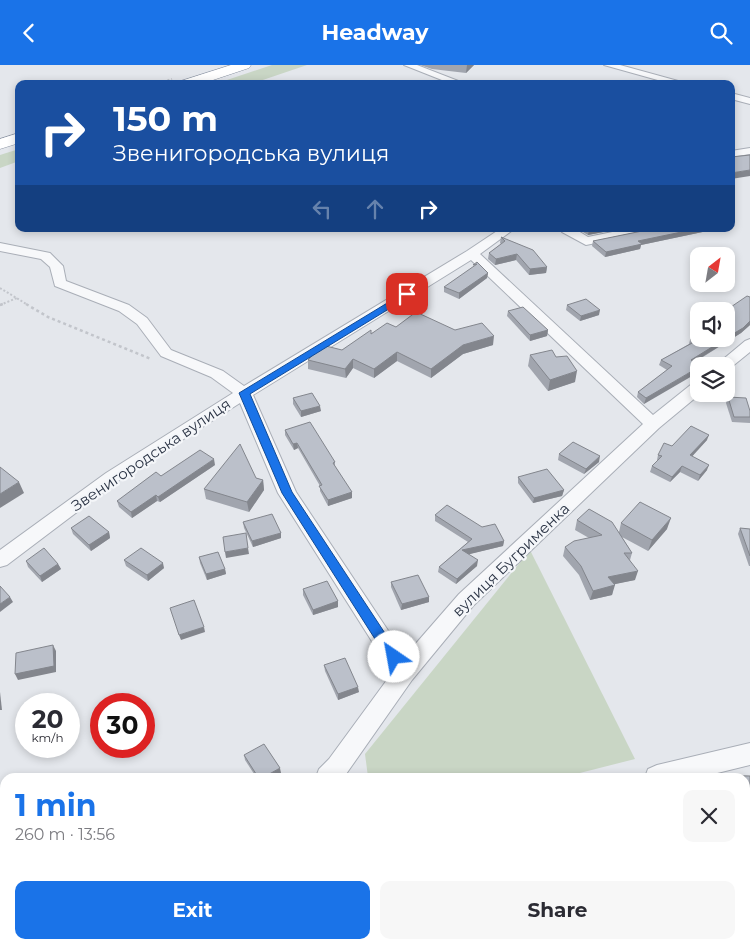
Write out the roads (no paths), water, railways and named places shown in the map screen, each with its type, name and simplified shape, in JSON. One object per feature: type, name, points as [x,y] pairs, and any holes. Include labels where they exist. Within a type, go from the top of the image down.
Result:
[{"type":"highway","points":[[198,80],[244,65]]},
{"type":"highway","points":[[0,144],[15,139]]},
{"type":"street","points":[[409,65],[450,80]]},
{"type":"street","points":[[609,65],[668,80]]},
{"type":"street","points":[[735,97],[750,101]]},
{"type":"street","points":[[735,154],[750,151]]},
{"type":"street","name":"Звенигородська вулиця","points":[[0,559],[112,477],[244,393],[472,255],[504,232]]},
{"type":"street","points":[[571,232],[586,241],[630,232]]},
{"type":"street","points":[[0,247],[45,257],[56,266],[60,283],[124,308],[142,321],[166,353],[217,374],[244,393],[287,493],[404,673]]},
{"type":"street","points":[[472,255],[653,424]]},
{"type":"street","points":[[734,357],[750,344]]},
{"type":"street","name":"вулиця Бугрименка","points":[[336,773],[404,673],[466,600],[653,424],[690,393]]},
{"type":"street","points":[[673,773],[750,754]]}]
